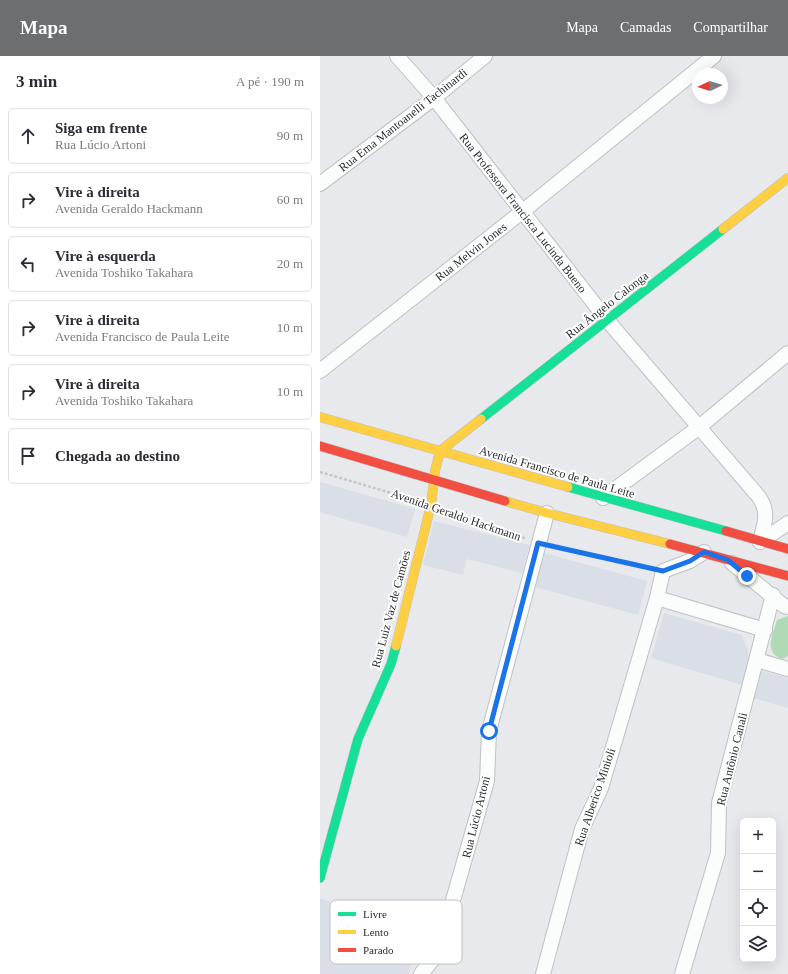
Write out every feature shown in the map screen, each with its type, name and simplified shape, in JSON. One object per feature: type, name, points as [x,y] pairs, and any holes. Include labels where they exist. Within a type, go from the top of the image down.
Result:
[{"type":"main road","name":"Rua Ângelo Calonga","points":[[440,451],[788,178]]},
{"type":"main road","name":"Avenida Francisco de Paula Leite","points":[[320,417],[788,549]]},
{"type":"main road","points":[[320,446],[547,513],[704,552],[788,576]]},
{"type":"main road","name":"Rua Luiz Vaz de Camões","points":[[320,878],[358,739],[391,664],[431,505],[435,480],[434,466],[440,451]]},
{"type":"street","name":"Rua Professora Francisca Lucinda Bueno","points":[[398,56],[434,98],[523,210],[607,320],[765,505],[766,513],[760,542]]},
{"type":"street","name":"Rua Ema Mantoanelli Tachinardi","points":[[320,184],[434,98],[485,56]]},
{"type":"street","name":"Rua Melvin Jones","points":[[320,370],[523,210],[714,56]]},
{"type":"street","points":[[603,498],[698,428],[788,353]]},
{"type":"street","name":"Rua Lúcio Artoni","points":[[453,900],[488,781],[489,731],[547,513]]},
{"type":"street","points":[[760,542],[788,523]]},
{"type":"street","points":[[663,571],[690,561],[704,552]]},
{"type":"street","points":[[728,560],[773,595],[784,606],[788,607]]},
{"type":"street","name":"Rua Alberico Minioli","points":[[544,974],[582,829],[601,788],[657,598],[663,571]]},
{"type":"street","name":"Rua Antônio Canali","points":[[682,974],[718,853],[719,803],[773,595]]},
{"type":"street","points":[[657,598],[765,630]]},
{"type":"street","points":[[757,660],[788,669]]},
{"type":"street","name":"Rua Lúcio Artoni","points":[[421,974],[429,964]]},
{"type":"path","name":"Avenida Geraldo Hackmann","points":[[320,472],[431,505],[538,543],[663,571]]},
{"type":"shaded area","points":[[320,482],[415,509],[407,537],[320,512]]},
{"type":"shaded area","points":[[434,521],[530,545],[522,573],[467,559],[463,575],[423,565]]},
{"type":"shaded area","points":[[544,553],[647,581],[638,615],[535,587]]},
{"type":"shaded area","points":[[664,613],[742,635],[750,657],[742,685],[651,658]]},
{"type":"shaded area","points":[[762,671],[788,678],[788,708],[754,698]]},
{"type":"shaded area","points":[[320,898],[330,902],[330,964],[411,964],[409,974],[320,974]]},
{"type":"green space","points":[[788,616],[788,656],[782,659],[776,656],[773,652],[771,642],[777,620]]},
{"type":"traffic: fast","points":[[481,419],[723,229]]},
{"type":"traffic: fast","points":[[568,487],[726,531]]},
{"type":"traffic: fast","points":[[320,878],[358,739],[391,664],[396,646]]},
{"type":"traffic: slow","points":[[723,229],[788,178]]},
{"type":"traffic: slow","points":[[320,417],[568,487]]},
{"type":"traffic: slow","points":[[396,646],[431,505],[435,471],[440,451],[481,419]]},
{"type":"traffic: slow","points":[[505,501],[670,544]]},
{"type":"traffic: jam","points":[[320,446],[505,501]]},
{"type":"traffic: jam","points":[[726,531],[788,549]]},
{"type":"traffic: jam","points":[[670,544],[788,576]]},
{"type":"route","points":[[489,731],[538,543],[663,571],[690,561],[704,552],[728,560],[747,576]]}]
